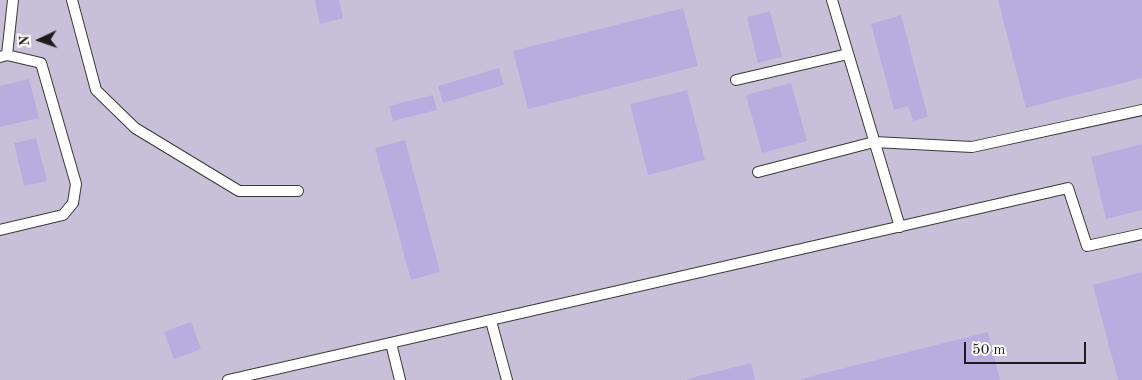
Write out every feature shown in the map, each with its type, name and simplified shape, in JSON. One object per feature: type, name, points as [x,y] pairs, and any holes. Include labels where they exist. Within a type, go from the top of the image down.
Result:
[{"type":"lane","points":[[0,230],[63,215],[74,203],[76,184],[41,62],[3,56],[13,0]]},
{"type":"lane","points":[[72,0],[96,90],[135,128],[239,191],[298,191]]},
{"type":"lane","points":[[832,0],[900,227]]},
{"type":"lane","points":[[736,80],[848,54]]},
{"type":"lane","points":[[758,172],[874,142],[972,147],[1142,110]]},
{"type":"lane","points":[[228,380],[1068,188],[1087,246],[1142,234]]},
{"type":"lane","points":[[491,321],[507,380]]},
{"type":"lane","points":[[391,343],[400,380]]},
{"type":"shaded area","points":[[0,0],[1142,0],[1142,380],[0,380]]},
{"type":"building","points":[[315,0],[339,0],[343,18],[320,24]]},
{"type":"building","points":[[998,0],[1142,0],[1142,78],[1026,108]]},
{"type":"building","points":[[683,8],[698,66],[528,109],[513,51]]},
{"type":"building","points":[[770,11],[782,57],[758,63],[747,17]]},
{"type":"building","points":[[901,15],[928,117],[913,121],[908,106],[894,110],[871,24]]},
{"type":"building","points":[[499,68],[504,85],[443,103],[438,86]]},
{"type":"building","points":[[29,79],[39,118],[0,127],[0,86]]},
{"type":"building","points":[[791,83],[807,141],[762,153],[746,95]]},
{"type":"building","points":[[687,90],[705,160],[648,175],[630,104]]},
{"type":"building","points":[[433,95],[437,110],[393,121],[389,106]]},
{"type":"building","points":[[36,138],[47,181],[24,186],[14,143]]},
{"type":"building","points":[[405,140],[440,272],[411,280],[375,148]]},
{"type":"building","points":[[1142,144],[1142,210],[1106,219],[1091,157]]},
{"type":"building","points":[[1142,272],[1142,380],[1118,380],[1093,285]]},
{"type":"building","points":[[191,322],[201,349],[174,359],[164,332]]},
{"type":"building","points":[[988,332],[1000,380],[801,380],[801,379]]},
{"type":"building","points":[[751,363],[755,380],[687,380],[687,379]]}]
